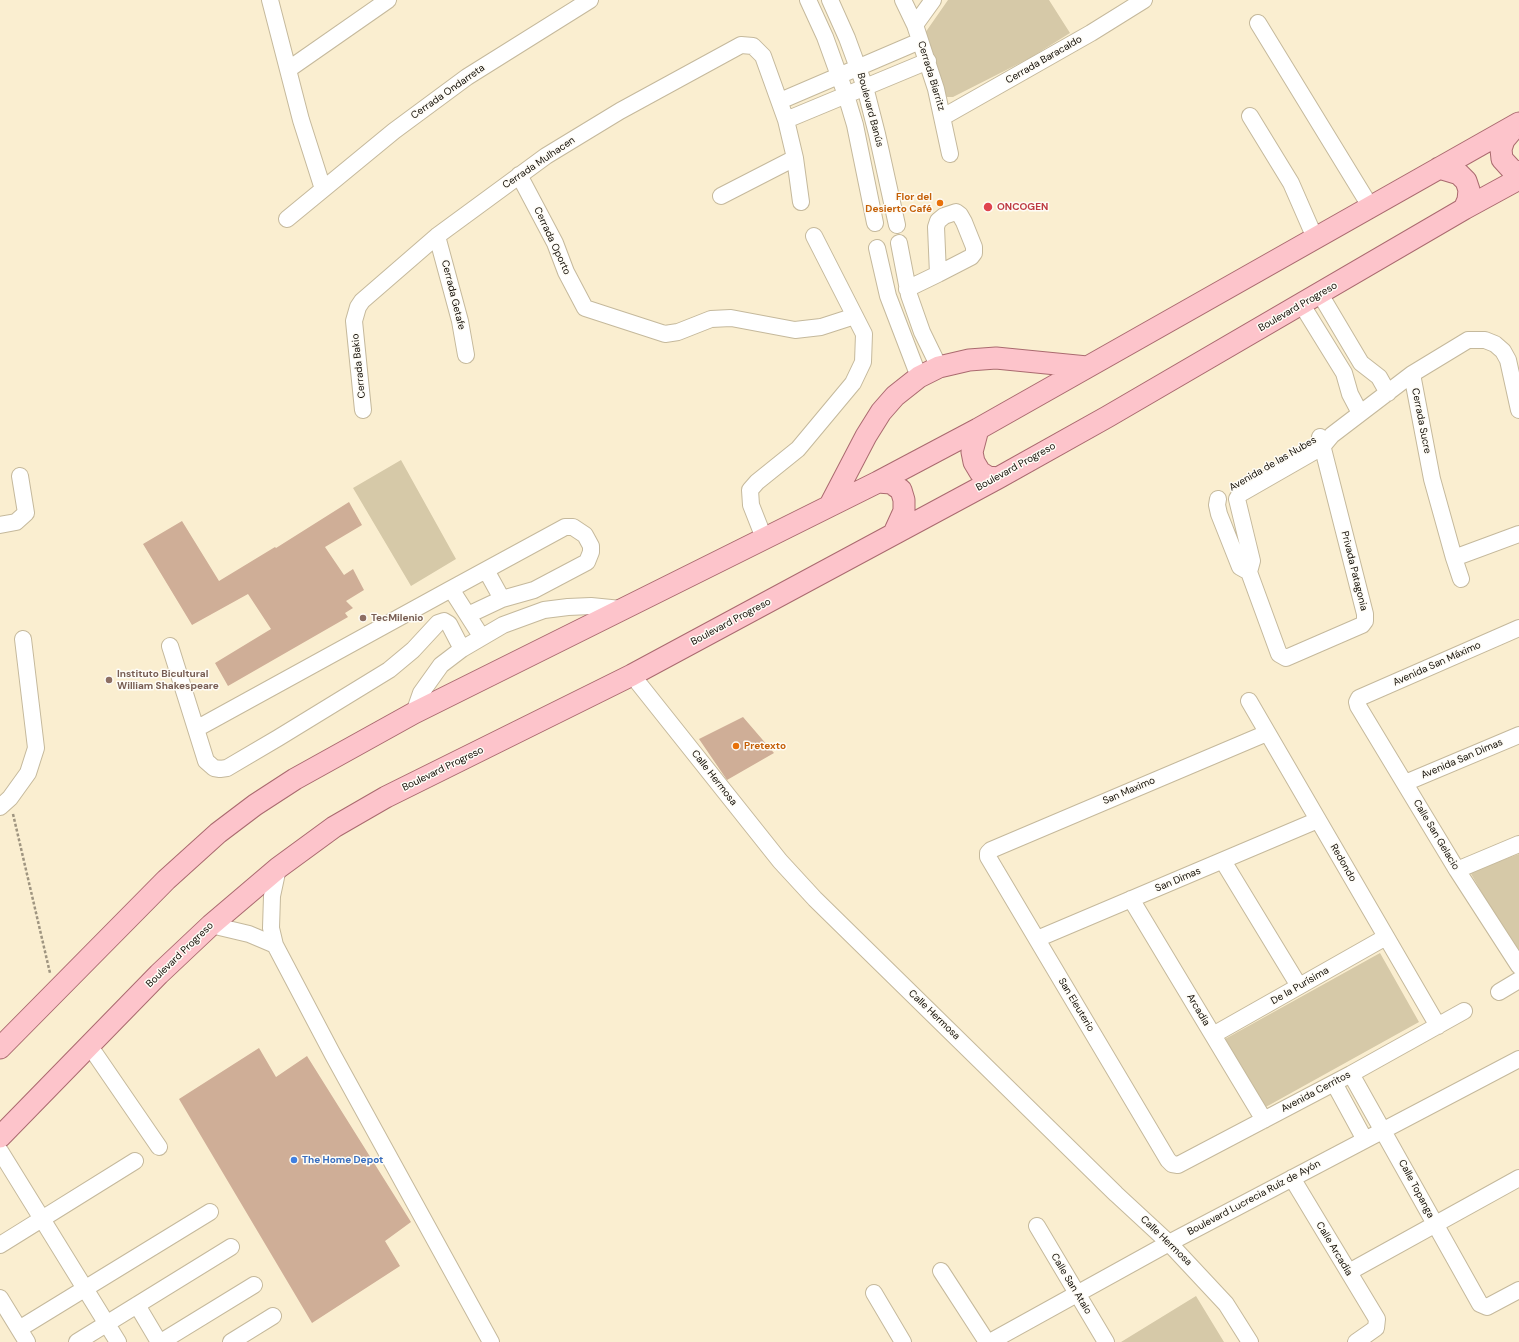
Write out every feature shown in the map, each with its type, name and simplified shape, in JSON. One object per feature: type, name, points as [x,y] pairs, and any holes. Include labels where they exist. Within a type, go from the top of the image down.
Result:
[{"type":"main road","points":[[0,1048],[166,880],[218,833],[255,805],[295,779],[414,713],[621,608],[878,482],[978,429],[1370,206],[1518,124]]},
{"type":"main road","points":[[1518,124],[1504,140],[1501,149],[1502,159],[1506,166],[1519,172]]},
{"type":"main road","points":[[1439,168],[1459,174],[1466,181],[1469,190],[1468,200],[1464,209]]},
{"type":"main road","name":"Boulevard Progreso","points":[[0,1137],[211,925],[278,868],[334,827],[386,797],[632,675],[998,478],[1302,305],[1464,209],[1519,179]]},
{"type":"main road","points":[[830,505],[866,436],[882,412],[895,396],[919,377],[939,367],[969,360],[996,358],[1087,367]]},
{"type":"main road","points":[[978,429],[972,452],[974,462],[980,472],[988,477],[998,478]]},
{"type":"main road","points":[[878,482],[891,483],[901,490],[904,500],[904,511],[894,533]]},
{"type":"street","points":[[270,0],[301,120],[323,189]]},
{"type":"street","points":[[289,69],[388,0]]},
{"type":"street","name":"Boulevard Banús","points":[[808,0],[840,75],[855,125],[875,223]]},
{"type":"street","name":"Boulevard Banús","points":[[830,0],[865,87],[878,134],[897,224]]},
{"type":"street","name":"Cerrada Biarritz","points":[[903,0],[915,25],[928,61],[943,117],[950,154]]},
{"type":"street","points":[[915,25],[933,0]]},
{"type":"street","name":"Cerrada Baracaldo","points":[[943,117],[1091,33],[1144,0]]},
{"type":"street","name":"Cerrada Ondarreta","points":[[287,219],[394,130],[467,77],[583,2]]},
{"type":"street","points":[[1258,23],[1370,206]]},
{"type":"street","points":[[801,202],[795,158],[780,101],[920,41]]},
{"type":"street","name":"Cerrada Mulhacen","points":[[354,321],[358,307],[362,301],[437,236],[520,175],[620,111],[741,46],[753,46],[763,56],[780,101]]},
{"type":"street","points":[[786,120],[928,61]]},
{"type":"street","points":[[1250,116],[1291,183],[1315,238]]},
{"type":"street","points":[[721,196],[795,158]]},
{"type":"street","name":"Cerrada Oporto","points":[[520,175],[555,243],[566,272],[585,308],[665,334],[678,332],[711,319],[731,318],[795,330],[821,327],[855,316]]},
{"type":"street","points":[[919,377],[888,296],[877,248],[871,241],[870,236],[872,227],[879,221],[889,220],[897,224],[901,234],[899,243],[907,289],[922,332],[939,367]]},
{"type":"street","name":"Cerrada Getafe","points":[[437,236],[460,321],[466,355]]},
{"type":"street","points":[[764,538],[751,505],[750,490],[757,482],[798,449],[854,383],[863,362],[864,334],[814,236]]},
{"type":"street","points":[[877,248],[891,249],[899,243]]},
{"type":"street","points":[[907,289],[938,274]]},
{"type":"street","points":[[1320,294],[1361,363],[1379,377],[1388,393]]},
{"type":"street","points":[[1302,305],[1344,372],[1350,394],[1360,413]]},
{"type":"street","name":"Cerrada Bakio","points":[[354,321],[363,410]]},
{"type":"street","name":"Cerrada Sucre","points":[[1461,579],[1432,479],[1412,374],[1468,340],[1485,340],[1495,344],[1503,351],[1508,360],[1519,410]]},
{"type":"street","points":[[1344,372],[1361,363]]},
{"type":"street","name":"Avenida de las Nubes","points":[[1237,499],[1240,494],[1324,440],[1412,374]]},
{"type":"street","name":"Avenida de las Nubes","points":[[1218,499],[1228,490],[1324,440]]},
{"type":"street","name":"Privada Patagonia","points":[[1237,499],[1252,561],[1249,572],[1279,654],[1286,658],[1362,625],[1365,621],[1365,614],[1324,440]]},
{"type":"street","points":[[0,525],[16,522],[26,513],[20,476]]},
{"type":"street","points":[[1218,499],[1237,499]]},
{"type":"street","name":"Privada Patagonia","points":[[1218,499],[1217,505],[1219,514],[1240,567],[1249,572]]},
{"type":"street","points":[[196,729],[565,527],[573,527],[584,535],[591,552],[587,562],[534,590],[502,599],[468,615]]},
{"type":"street","points":[[1454,558],[1519,534]]},
{"type":"street","points":[[486,570],[502,599]]},
{"type":"street","points":[[451,589],[481,636]]},
{"type":"street","points":[[414,713],[421,693],[441,665],[481,636],[520,618],[544,610],[590,606],[621,608]]},
{"type":"street","points":[[170,646],[206,761],[214,768],[220,769],[227,768],[389,670],[414,650],[438,623],[444,621],[449,624],[462,649]]},
{"type":"street","name":"Avenida San Máximo","points":[[1357,702],[1359,698],[1519,628]]},
{"type":"street","points":[[5,803],[28,772],[36,748],[23,639]]},
{"type":"street","name":"Calle Hermosa","points":[[632,675],[780,861],[815,899],[1110,1188],[1170,1243],[1226,1304],[1250,1342]]},
{"type":"street","name":"Redondo","points":[[1249,701],[1438,1026]]},
{"type":"street","name":"Calle San Gelacio","points":[[1357,702],[1457,870],[1519,966]]},
{"type":"street","name":"San Maximo","points":[[991,850],[1267,733]]},
{"type":"street","name":"Avenida San Dimas","points":[[1405,783],[1519,735]]},
{"type":"street","name":"San Dimas","points":[[1037,939],[1318,820]]},
{"type":"street","points":[[1457,870],[1519,844]]},
{"type":"street","name":"San Eleuterio","points":[[991,850],[988,857],[1168,1160]]},
{"type":"street","points":[[1223,861],[1299,986]]},
{"type":"street","points":[[278,868],[272,896],[271,928],[275,945],[333,1055],[491,1342]]},
{"type":"street","name":"Arcadia","points":[[1131,899],[1264,1120]]},
{"type":"street","points":[[211,925],[249,934],[275,945]]},
{"type":"street","name":"De la Purísima","points":[[1213,1036],[1386,937]]},
{"type":"street","points":[[1499,992],[1519,980]]},
{"type":"street","name":"Avenida Cerritos","points":[[1168,1160],[1172,1164],[1178,1165],[1351,1074],[1464,1011]]},
{"type":"street","points":[[90,1045],[159,1146]]},
{"type":"street","name":"Boulevard Lucrecia Ruíz de Ayón","points":[[990,1342],[1170,1243],[1519,1059]]},
{"type":"street","name":"Calle Topanga","points":[[1351,1074],[1384,1130],[1480,1304],[1487,1307],[1519,1290]]},
{"type":"street","points":[[1334,1083],[1365,1140]]},
{"type":"street","points":[[0,1150],[118,1342]]},
{"type":"street","points":[[0,1245],[135,1161]]},
{"type":"street","name":"Calle Arcadia","points":[[1292,1178],[1349,1272],[1376,1331]]},
{"type":"street","points":[[1349,1272],[1519,1178]]},
{"type":"street","points":[[0,1298],[23,1336],[85,1289],[210,1212]]},
{"type":"street","name":"Calle San Atalo","points":[[1037,1226],[1106,1342]]},
{"type":"street","points":[[78,1342],[231,1247]]},
{"type":"street","points":[[941,1271],[987,1342]]},
{"type":"street","points":[[136,1306],[160,1342],[254,1285]]},
{"type":"street","points":[[874,1293],[903,1342]]},
{"type":"street","points":[[231,1342],[273,1316]]},
{"type":"street","points":[[1356,1342],[1376,1331]]},
{"type":"path","points":[[5,803],[54,993]]},
{"type":"shaded area","points":[[948,0],[1049,0],[1070,33],[1030,58],[953,97],[947,97],[942,90],[925,33]]},
{"type":"shaded area","points":[[401,460],[456,559],[411,586],[353,488]]},
{"type":"shaded area","points":[[1519,854],[1519,958],[1470,872]]},
{"type":"shaded area","points":[[1380,953],[1419,1022],[1264,1108],[1225,1039]]},
{"type":"shaded area","points":[[1196,1296],[1224,1342],[1121,1342]]},
{"type":"building","points":[[349,502],[362,525],[325,547],[344,575],[353,569],[364,590],[346,601],[353,608],[345,613],[348,617],[228,686],[215,663],[271,629],[248,594],[192,625],[143,544],[182,521],[219,581],[275,547],[276,548]]},
{"type":"building","name":"Pretexto","points":[[743,717],[774,753],[727,780],[699,739]]},
{"type":"building","name":"The Home Depot","points":[[259,1048],[276,1077],[307,1056],[411,1222],[385,1241],[400,1266],[312,1323],[179,1099]]},
{"type":"place","name":"Flor del Desierto Café","points":[[940,203]]},
{"type":"place","name":"ONCOGEN","points":[[988,207]]},
{"type":"place","name":"TecMilenio","points":[[363,618]]},
{"type":"place","name":"Instituto Bicultural William Shakespeare","points":[[109,680]]},
{"type":"place","name":"Pretexto","points":[[736,746]]},
{"type":"place","name":"The Home Depot","points":[[294,1160]]}]
